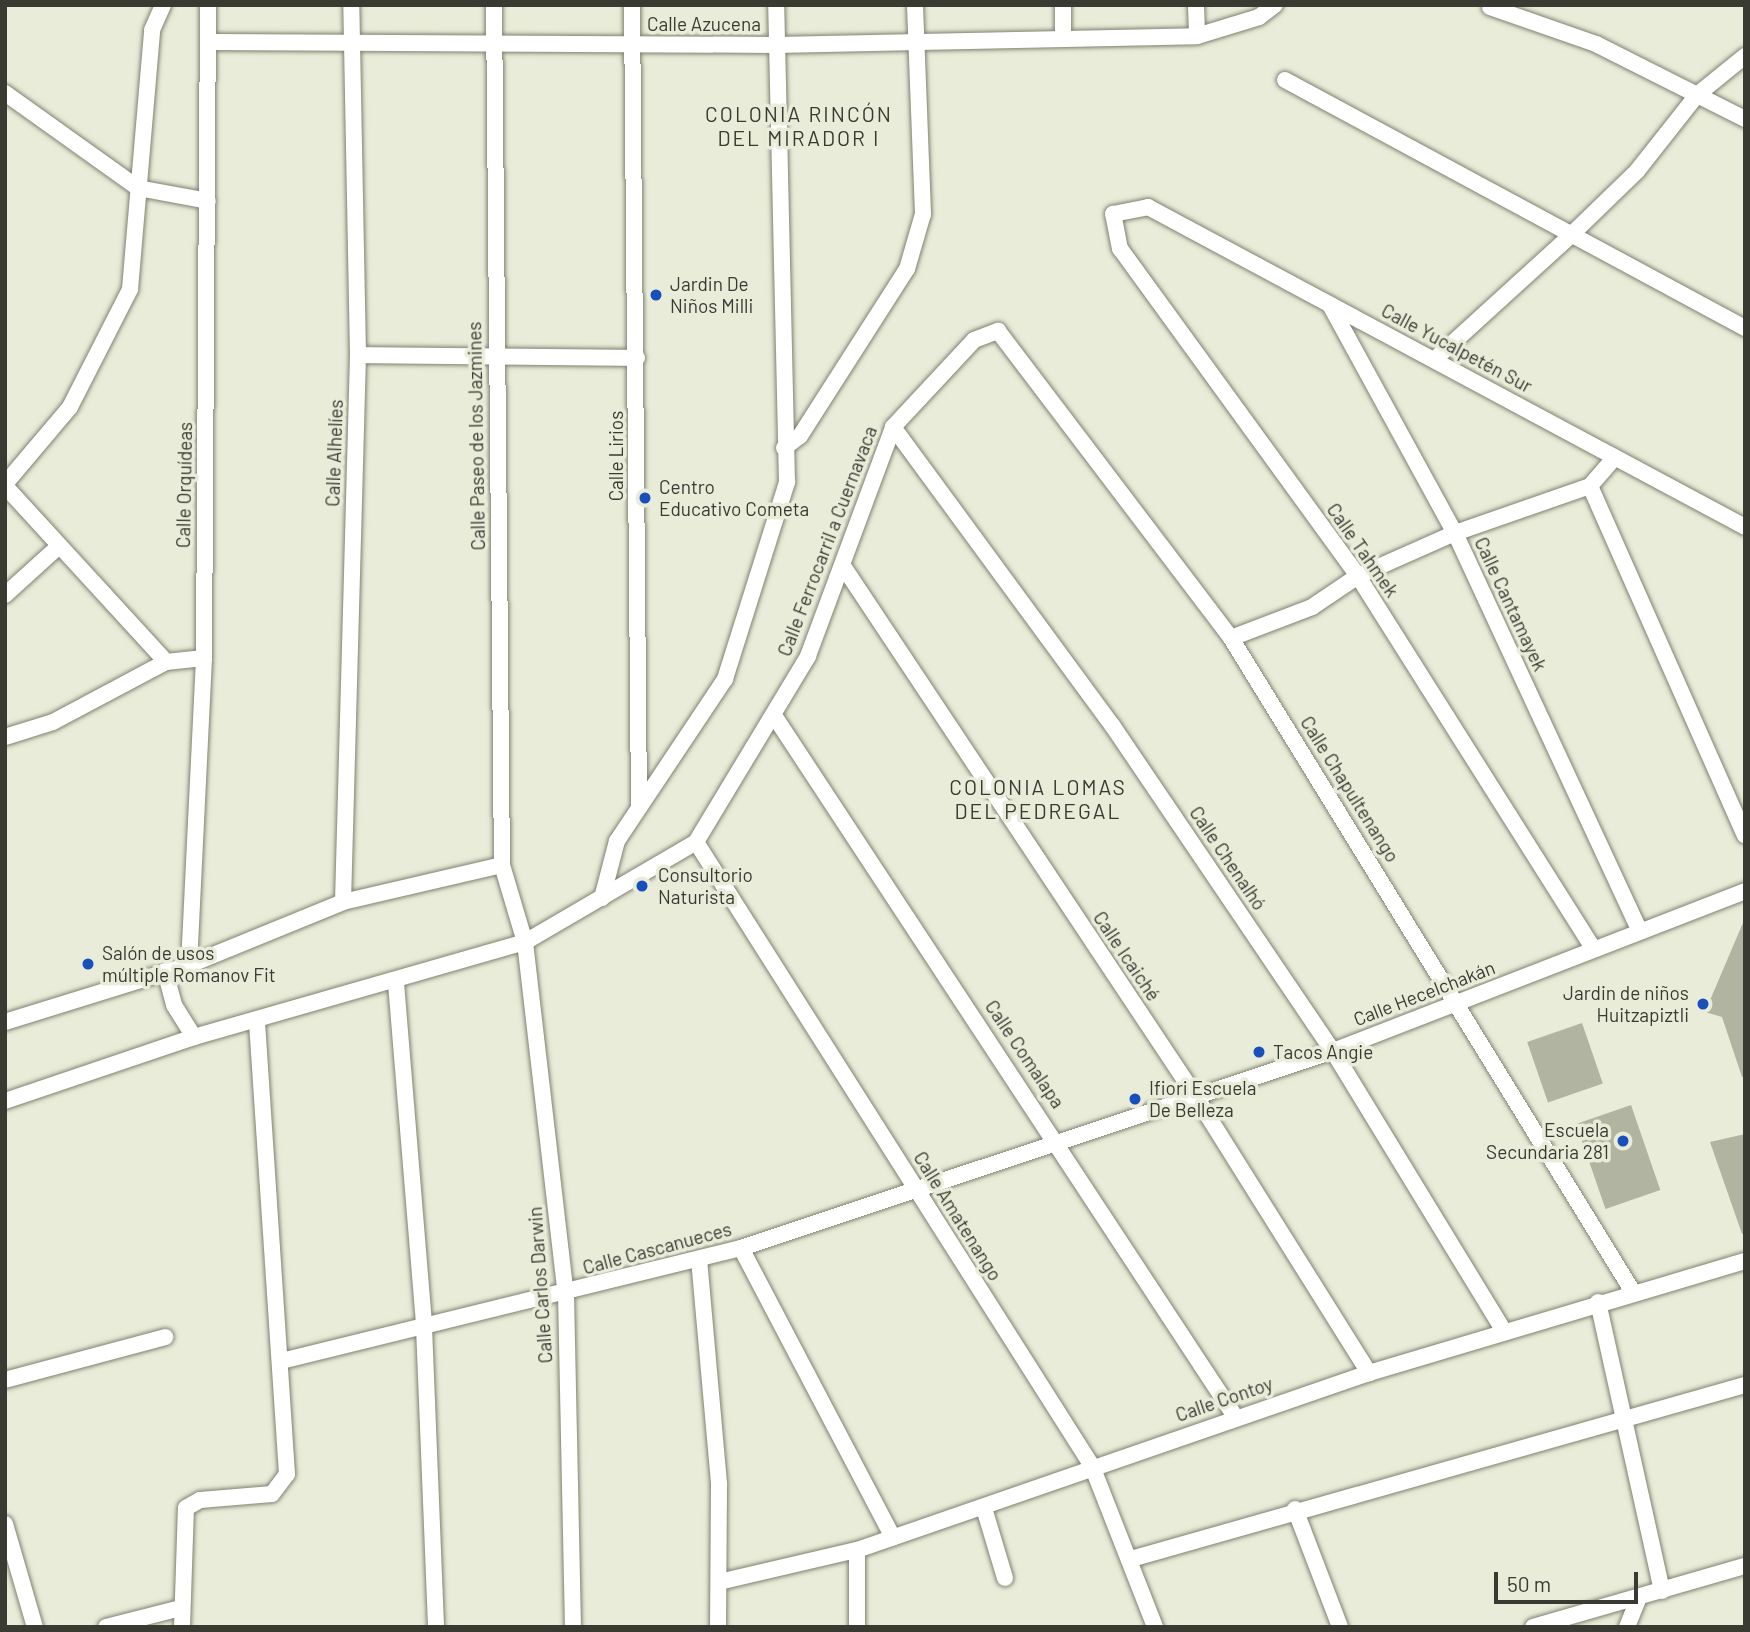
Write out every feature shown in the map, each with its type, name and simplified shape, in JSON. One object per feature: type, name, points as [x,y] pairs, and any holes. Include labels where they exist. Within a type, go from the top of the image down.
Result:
[{"type":"street","points":[[163,5],[152,30],[130,289],[101,357],[70,407],[5,485],[58,547],[166,662]]},
{"type":"street","name":"Calle Orquídeas","points":[[189,965],[204,658],[211,42],[208,5]]},
{"type":"street","name":"Calle Alhelíes","points":[[343,902],[358,355],[351,5]]},
{"type":"street","name":"Calle Paseo de los Jazmines","points":[[494,5],[502,865],[525,942]]},
{"type":"street","name":"Calle Lirios","points":[[632,5],[639,807]]},
{"type":"street","points":[[602,898],[617,841],[725,679],[788,482],[784,448],[776,5]]},
{"type":"street","points":[[784,448],[800,436],[907,269],[923,214],[915,5]]},
{"type":"street","points":[[1063,5],[1063,39]]},
{"type":"street","points":[[1196,5],[1197,36],[1259,17],[1275,5]]},
{"type":"street","points":[[1490,7],[1596,44],[1745,119]]},
{"type":"street","name":"Calle Azucena","points":[[211,42],[351,39],[494,44],[776,45],[1197,36]]},
{"type":"street","points":[[1435,359],[1637,171],[1697,95],[1745,56]]},
{"type":"street","points":[[1285,80],[1745,328]]},
{"type":"street","points":[[5,93],[138,188],[208,201]]},
{"type":"street","name":"Calle Yucalpetén Sur","points":[[1148,207],[1745,527]]},
{"type":"street","name":"Calle Tahmek","points":[[1148,207],[1113,214],[1120,249],[1357,576],[1593,948]]},
{"type":"street","name":"Calle Cantamayek","points":[[1330,305],[1455,533],[1639,929]]},
{"type":"street","name":"Calle Ferrocarril a Cuernavaca","points":[[5,1101],[194,1037],[396,983],[525,942],[696,842],[775,717],[843,566],[893,427],[974,341],[998,331]]},
{"type":"street","name":"Calle Chapultenango","points":[[998,331],[1231,638],[1633,1292]]},
{"type":"street","points":[[358,355],[637,358]]},
{"type":"street","name":"Calle Chenalhó","points":[[893,427],[1112,725],[1334,1051],[1504,1331]]},
{"type":"street","points":[[1231,638],[1312,607],[1357,576],[1455,533],[1590,486],[1614,457]]},
{"type":"street","points":[[1590,486],[1745,835]]},
{"type":"street","points":[[5,595],[58,547]]},
{"type":"street","name":"Calle Icaiché","points":[[843,566],[1196,1097],[1369,1373]]},
{"type":"street","points":[[5,737],[53,722],[166,662],[204,658]]},
{"type":"street","name":"Calle Comalapa","points":[[775,717],[1057,1139],[1236,1418]]},
{"type":"street","name":"Calle Amatenango","points":[[696,842],[1092,1466],[1131,1559],[1155,1627]]},
{"type":"street","points":[[5,1022],[189,965],[343,902],[502,865]]},
{"type":"street","name":"Calle Hecelchakán","points":[[915,1187],[1334,1051],[1639,929],[1745,891]]},
{"type":"street","name":"Calle Carlos Darwin","points":[[525,942],[566,1294],[573,1627]]},
{"type":"street","points":[[165,971],[174,1005],[194,1037]]},
{"type":"street","points":[[396,983],[424,1327],[436,1627]]},
{"type":"street","points":[[182,1627],[186,1508],[200,1500],[272,1494],[287,1474],[257,1020]]},
{"type":"street","name":"Calle Cascanueces","points":[[281,1361],[566,1294],[741,1248],[915,1187]]},
{"type":"street","points":[[741,1248],[893,1538]]},
{"type":"street","points":[[699,1259],[719,1485],[719,1627]]},
{"type":"street","name":"Calle Contoy","points":[[719,1582],[857,1550],[984,1507],[1092,1466],[1369,1373],[1598,1302],[1745,1261]]},
{"type":"street","points":[[1598,1302],[1628,1420],[1662,1591]]},
{"type":"street","points":[[5,1380],[165,1337]]},
{"type":"street","points":[[1131,1559],[1295,1509],[1628,1420],[1745,1385]]},
{"type":"street","points":[[984,1507],[1005,1578]]},
{"type":"street","points":[[1295,1509],[1340,1627]]},
{"type":"street","points":[[5,1524],[35,1627]]},
{"type":"street","points":[[857,1550],[857,1627]]},
{"type":"street","points":[[1533,1627],[1638,1600],[1745,1566]]},
{"type":"street","points":[[1627,1627],[1638,1600]]},
{"type":"street","points":[[106,1627],[181,1608]]},
{"type":"building","points":[[1745,918],[1745,1077],[1742,1077],[1722,1017],[1705,1012]]},
{"type":"building","points":[[1582,1023],[1603,1084],[1548,1102],[1527,1042]]},
{"type":"building","points":[[1631,1105],[1660,1190],[1605,1209],[1576,1124]]},
{"type":"building","points":[[1745,1134],[1745,1233],[1742,1234],[1710,1142]]},
{"type":"place","name":"Jardin De Niños Milli","points":[[656,295]]},
{"type":"place","name":"Centro Educativo Cometa","points":[[645,498]]},
{"type":"place","name":"Consultorio Naturista","points":[[642,886]]},
{"type":"place","name":"Salón de usos múltiple Romanov Fit","points":[[88,964]]},
{"type":"place","name":"Jardin de niños Huitzapiztli","points":[[1703,1004]]},
{"type":"place","name":"Tacos Angie","points":[[1259,1052]]},
{"type":"place","name":"Ifiori Escuela De Belleza","points":[[1135,1099]]},
{"type":"place","name":"Escuela Secundaria 281","points":[[1623,1141]]},
{"type":"district","name":"COLONIA RINCÓN DEL MIRADOR I","points":[[799,126]]},
{"type":"district","name":"COLONIA LOMAS DEL PEDREGAL","points":[[1038,799]]}]
